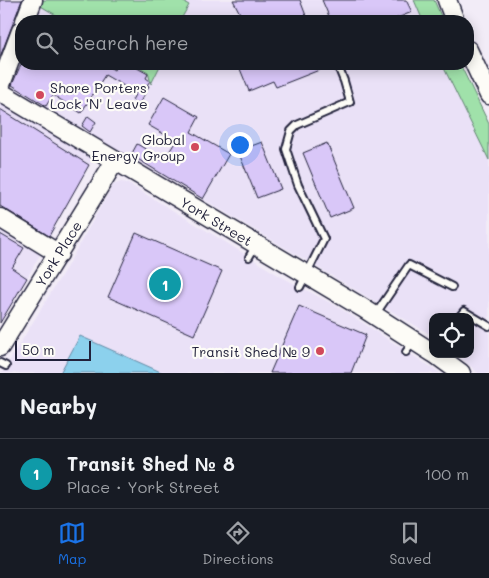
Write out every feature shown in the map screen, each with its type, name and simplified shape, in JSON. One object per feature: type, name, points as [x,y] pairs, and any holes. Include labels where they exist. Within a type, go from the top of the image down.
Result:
[{"type":"street","points":[[27,15],[33,0]]},
{"type":"street","points":[[446,0],[453,15]]},
{"type":"street","points":[[0,88],[15,47]]},
{"type":"street","points":[[474,63],[489,95]]},
{"type":"street","name":"York Street","points":[[0,92],[116,161],[253,251],[303,281],[374,316],[410,347],[429,351]]},
{"type":"street","name":"York Place","points":[[0,347],[116,161]]},
{"type":"street","points":[[0,218],[59,254]]},
{"type":"street","name":"York Street","points":[[441,358],[461,373]]},
{"type":"lane","points":[[303,281],[324,239],[298,185],[286,149],[291,131],[297,125],[350,102],[339,70]]},
{"type":"lane","points":[[374,316],[409,264],[452,287]]},
{"type":"lane","points":[[474,316],[489,326]]},
{"type":"shaded area","points":[[0,0],[32,0],[56,15],[15,15],[15,70],[144,70],[148,72],[151,83],[158,70],[445,70],[489,160],[489,373],[478,373],[461,358],[474,358],[474,313],[429,313],[429,334],[203,199],[114,149],[89,165],[0,323]]},
{"type":"shaded area","points":[[180,0],[414,0],[420,15],[183,15],[189,5]]},
{"type":"shaded area","points":[[121,182],[127,183],[278,275],[338,307],[440,373],[2,373],[66,268],[113,185]]},
{"type":"green space","points":[[41,0],[180,0],[189,5],[183,15],[56,15],[39,5]]},
{"type":"green space","points":[[414,0],[434,0],[440,15],[420,15]]},
{"type":"green space","points":[[144,70],[158,70],[151,84],[148,72]]},
{"type":"green space","points":[[445,70],[463,70],[489,124],[489,160]]},
{"type":"water","points":[[80,336],[163,373],[60,373]]},
{"type":"building","points":[[0,0],[22,0],[15,15],[0,57]]},
{"type":"building","points":[[233,0],[300,0],[306,15],[241,15]]},
{"type":"building","points":[[322,0],[406,0],[412,12],[405,15],[328,15]]},
{"type":"building","points":[[18,70],[141,70],[148,74],[146,78],[150,81],[139,104],[132,100],[136,93],[105,75],[81,113],[53,95],[46,106],[12,85]]},
{"type":"building","points":[[240,70],[319,70],[276,87],[273,81],[249,91]]},
{"type":"building","name":"Global Energy Group","points":[[164,97],[199,117],[191,132],[229,154],[203,199],[131,155],[137,144],[164,160],[176,141],[148,125]]},
{"type":"building","points":[[0,109],[89,165],[49,236],[0,206]]},
{"type":"building","points":[[88,116],[96,122],[90,132],[82,126]]},
{"type":"building","points":[[262,142],[281,189],[257,198],[238,151]]},
{"type":"building","points":[[327,143],[354,208],[330,218],[303,153]]},
{"type":"building","points":[[136,233],[222,271],[194,335],[108,297]]},
{"type":"building","points":[[0,234],[24,248],[12,268],[27,278],[0,323]]},
{"type":"building","name":"Transit Shed № 9","points":[[299,306],[366,335],[351,373],[270,373]]},
{"type":"place","name":"Shore Porters Lock 'N' Leave","points":[[40,95]]},
{"type":"place","name":"Global Energy Group","points":[[195,147]]},
{"type":"place","name":"Transit Shed № 8","points":[[165,284]]},
{"type":"place","name":"Transit Shed № 9","points":[[320,351]]}]
